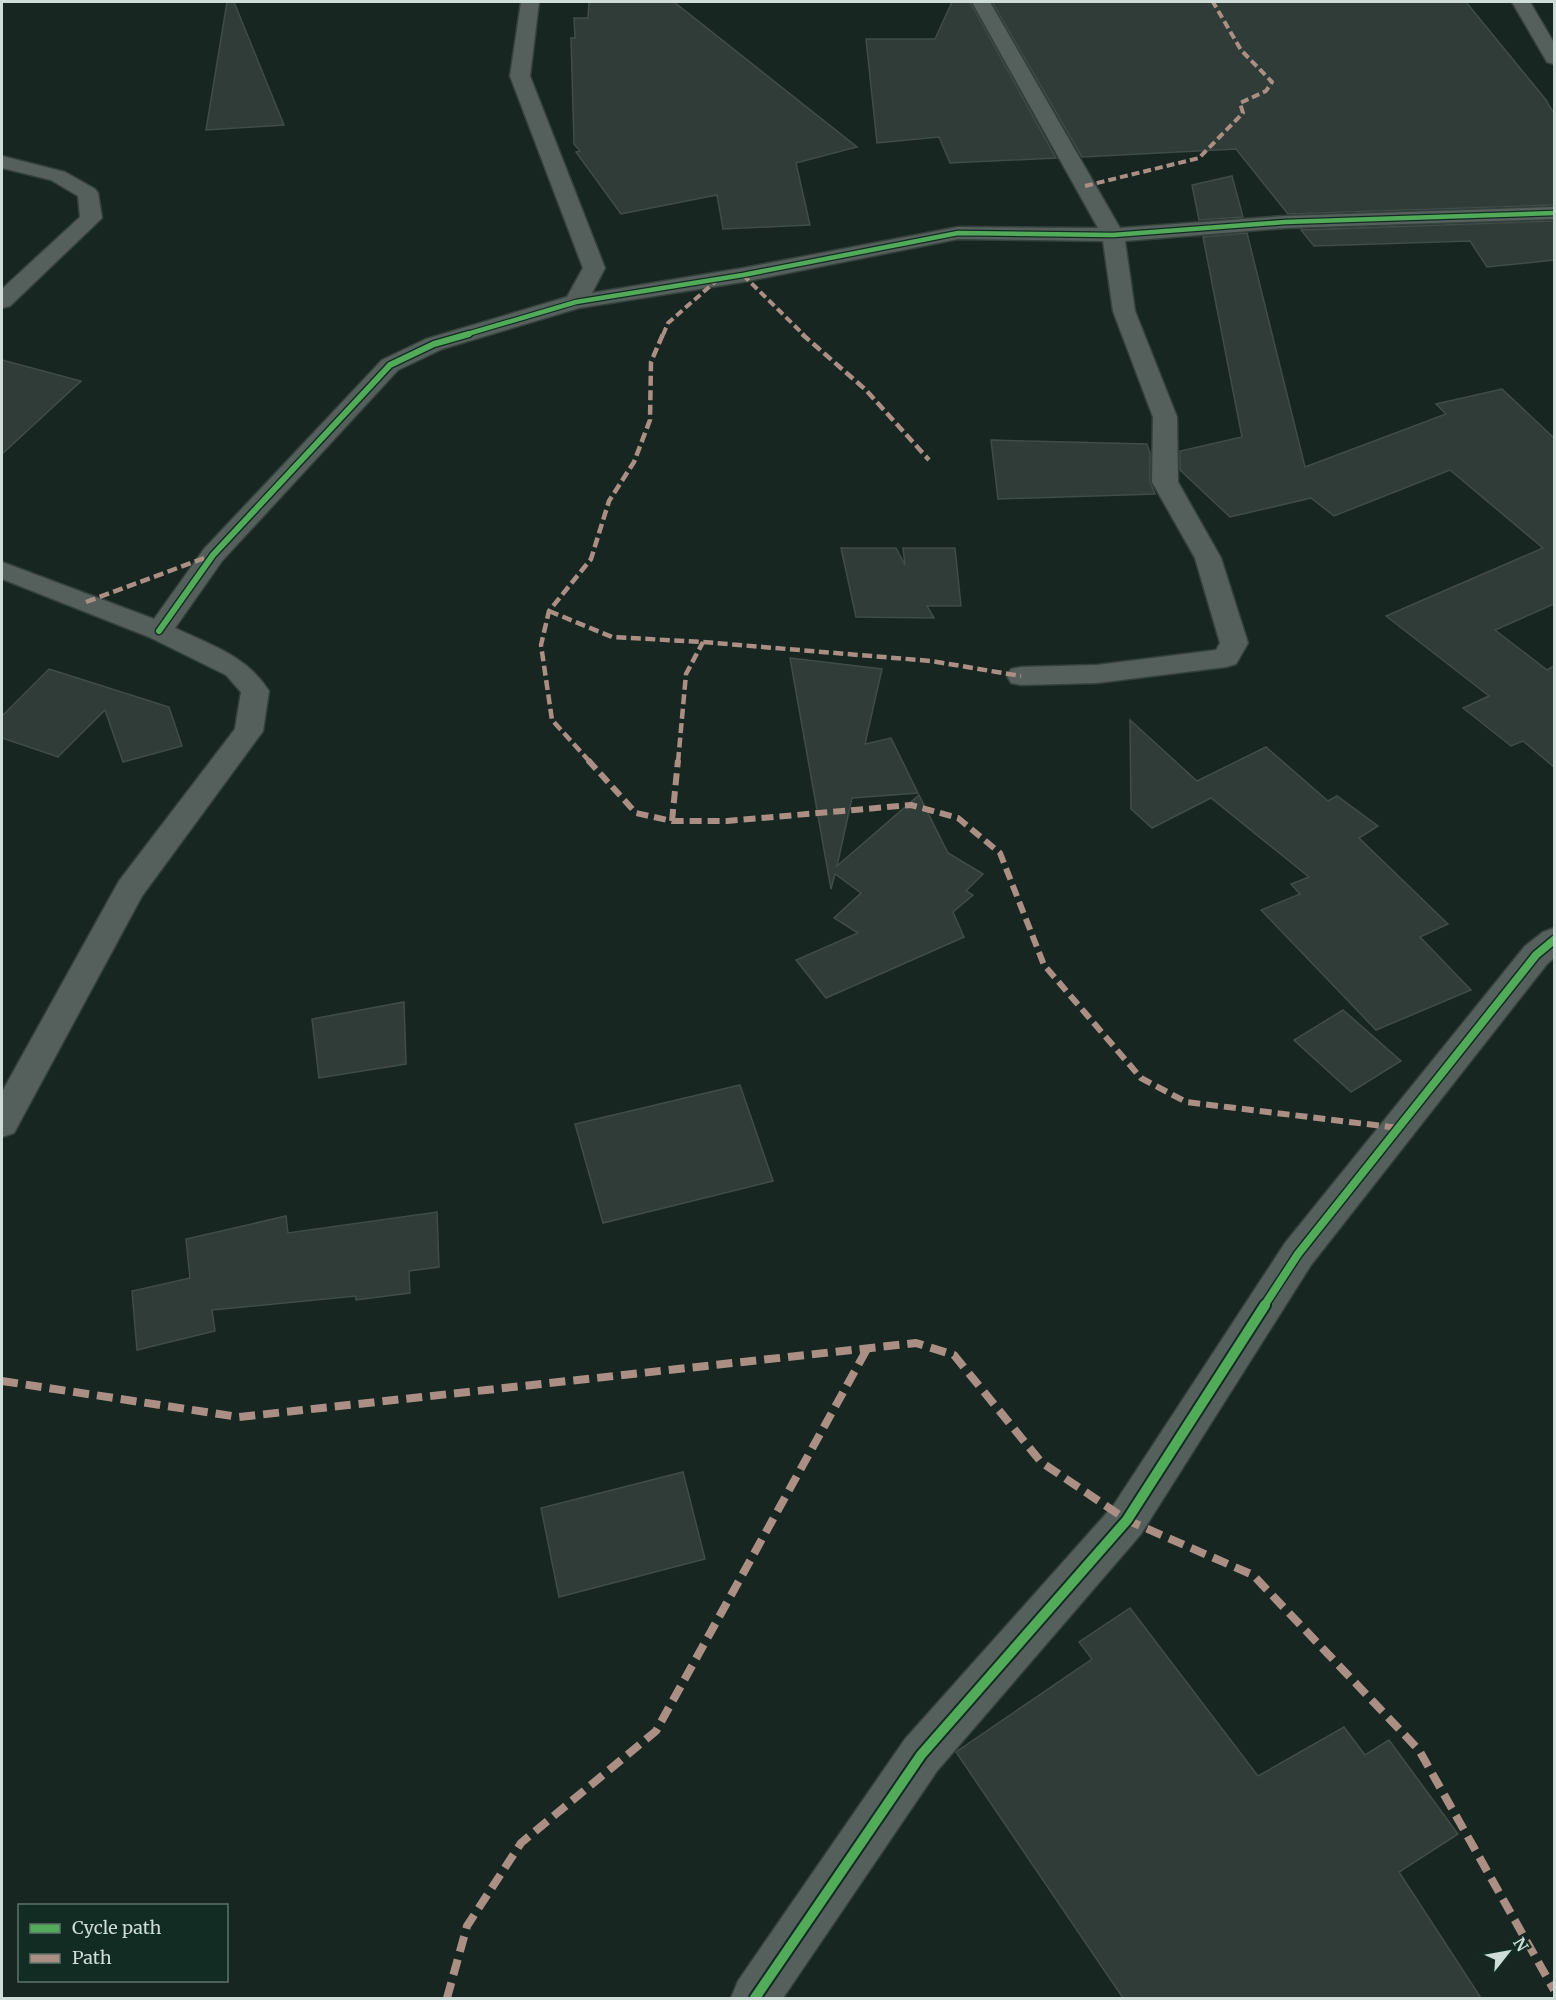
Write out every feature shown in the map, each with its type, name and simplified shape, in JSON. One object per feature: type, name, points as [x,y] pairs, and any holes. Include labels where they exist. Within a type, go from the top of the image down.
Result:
[{"type":"street","points":[[530,2],[520,76],[594,268],[576,302]]},
{"type":"street","points":[[981,2],[1113,235],[1124,311],[1165,417],[1166,482],[1208,558],[1234,643],[1226,658],[1097,674],[1021,676]]},
{"type":"street","points":[[1521,2],[1554,58]]},
{"type":"street","points":[[2,162],[58,176],[88,194],[91,218],[2,301]]},
{"type":"street","points":[[159,631],[213,555],[390,365],[434,344],[576,302],[743,275],[958,233],[1113,235],[1285,222],[1554,213]]},
{"type":"street","points":[[2,570],[159,631],[236,669],[255,691],[249,731],[130,889],[2,1124]]},
{"type":"street","points":[[755,1998],[921,1755],[1127,1520],[1298,1254],[1536,955],[1554,940]]},
{"type":"building","points":[[227,2],[234,2],[284,125],[206,130]]},
{"type":"building","points":[[589,2],[674,2],[857,147],[796,163],[810,225],[723,229],[717,195],[621,214],[576,152],[580,151],[574,144],[571,38],[575,38],[574,18],[588,18]]},
{"type":"building","points":[[952,2],[970,2],[1056,158],[950,163],[939,137],[877,143],[866,39],[935,39]]},
{"type":"building","points":[[992,2],[1466,2],[1546,100],[1554,114],[1554,205],[1288,214],[1236,149],[1082,157]]},
{"type":"building","points":[[1232,176],[1243,217],[1199,220],[1192,185]]},
{"type":"building","points":[[1554,221],[1554,260],[1487,267],[1470,241],[1314,246],[1301,230]]},
{"type":"building","points":[[1247,233],[1305,467],[1446,414],[1436,404],[1502,389],[1554,438],[1554,604],[1495,630],[1547,670],[1554,666],[1554,767],[1523,741],[1511,746],[1463,708],[1489,696],[1386,616],[1543,548],[1450,470],[1334,516],[1311,498],[1230,517],[1180,470],[1180,451],[1242,437],[1203,237]]},
{"type":"building","points":[[2,360],[81,381],[2,454]]},
{"type":"building","points":[[991,440],[1147,444],[1150,453],[1150,482],[1155,494],[998,499]]},
{"type":"building","points":[[841,548],[896,548],[905,565],[903,548],[955,548],[961,606],[927,606],[934,618],[856,617]]},
{"type":"building","points":[[790,658],[882,669],[865,744],[891,738],[918,793],[852,798],[837,866],[919,795],[948,853],[983,874],[966,891],[973,895],[953,912],[964,937],[826,998],[796,960],[858,933],[834,918],[861,893],[835,874],[831,889]]},
{"type":"building","points":[[49,669],[169,707],[182,746],[123,762],[105,710],[58,757],[2,738],[2,716]]},
{"type":"building","points":[[1130,720],[1197,781],[1266,747],[1328,801],[1337,796],[1378,826],[1359,838],[1448,924],[1420,937],[1471,990],[1376,1030],[1261,910],[1300,894],[1291,884],[1309,877],[1211,798],[1152,828],[1131,809]]},
{"type":"building","points":[[404,1002],[406,1064],[319,1078],[312,1019]]},
{"type":"building","points":[[1343,1010],[1401,1061],[1351,1092],[1294,1040]]},
{"type":"building","points":[[740,1085],[773,1181],[603,1223],[575,1124]]},
{"type":"building","points":[[437,1212],[439,1267],[409,1271],[410,1293],[356,1300],[356,1296],[212,1310],[215,1331],[137,1350],[132,1291],[190,1278],[186,1239],[286,1216],[288,1233]]},
{"type":"building","points":[[683,1472],[705,1559],[559,1597],[541,1508]]},
{"type":"building","points":[[1130,1608],[1258,1776],[1344,1727],[1365,1755],[1389,1740],[1458,1834],[1399,1872],[1481,1998],[1123,1998],[956,1752],[1092,1659],[1079,1642]]},
{"type":"marked path","points":[[1085,186],[1199,158],[1243,113],[1240,103],[1266,91],[1272,82],[1241,50],[1213,2]]},
{"type":"marked path","points":[[743,275],[779,313],[866,390],[929,460]]},
{"type":"marked path","points":[[716,281],[668,323],[651,362],[650,420],[634,462],[609,501],[591,559],[549,611],[541,645],[552,720],[636,813],[672,821],[727,821],[911,805],[958,818],[1000,853],[1044,965],[1141,1078],[1186,1102],[1399,1128]]},
{"type":"marked path","points":[[86,602],[210,556]]},
{"type":"marked path","points":[[549,611],[612,637],[703,642],[931,661],[1021,676]]},
{"type":"marked path","points":[[672,821],[686,674],[703,642]]},
{"type":"marked path","points":[[2,1381],[239,1417],[916,1343],[954,1355],[1041,1462],[1127,1520],[1253,1575],[1419,1750],[1554,1990]]},
{"type":"marked path","points":[[447,1998],[467,1926],[521,1843],[656,1731],[867,1349]]},
{"type":"cycle path","points":[[159,631],[213,555],[390,365],[434,344],[576,302],[743,275],[958,233],[1113,235],[1285,222],[1554,213]]},
{"type":"cycle path","points":[[755,1998],[921,1755],[1127,1520],[1298,1254],[1536,955],[1554,940]]}]
